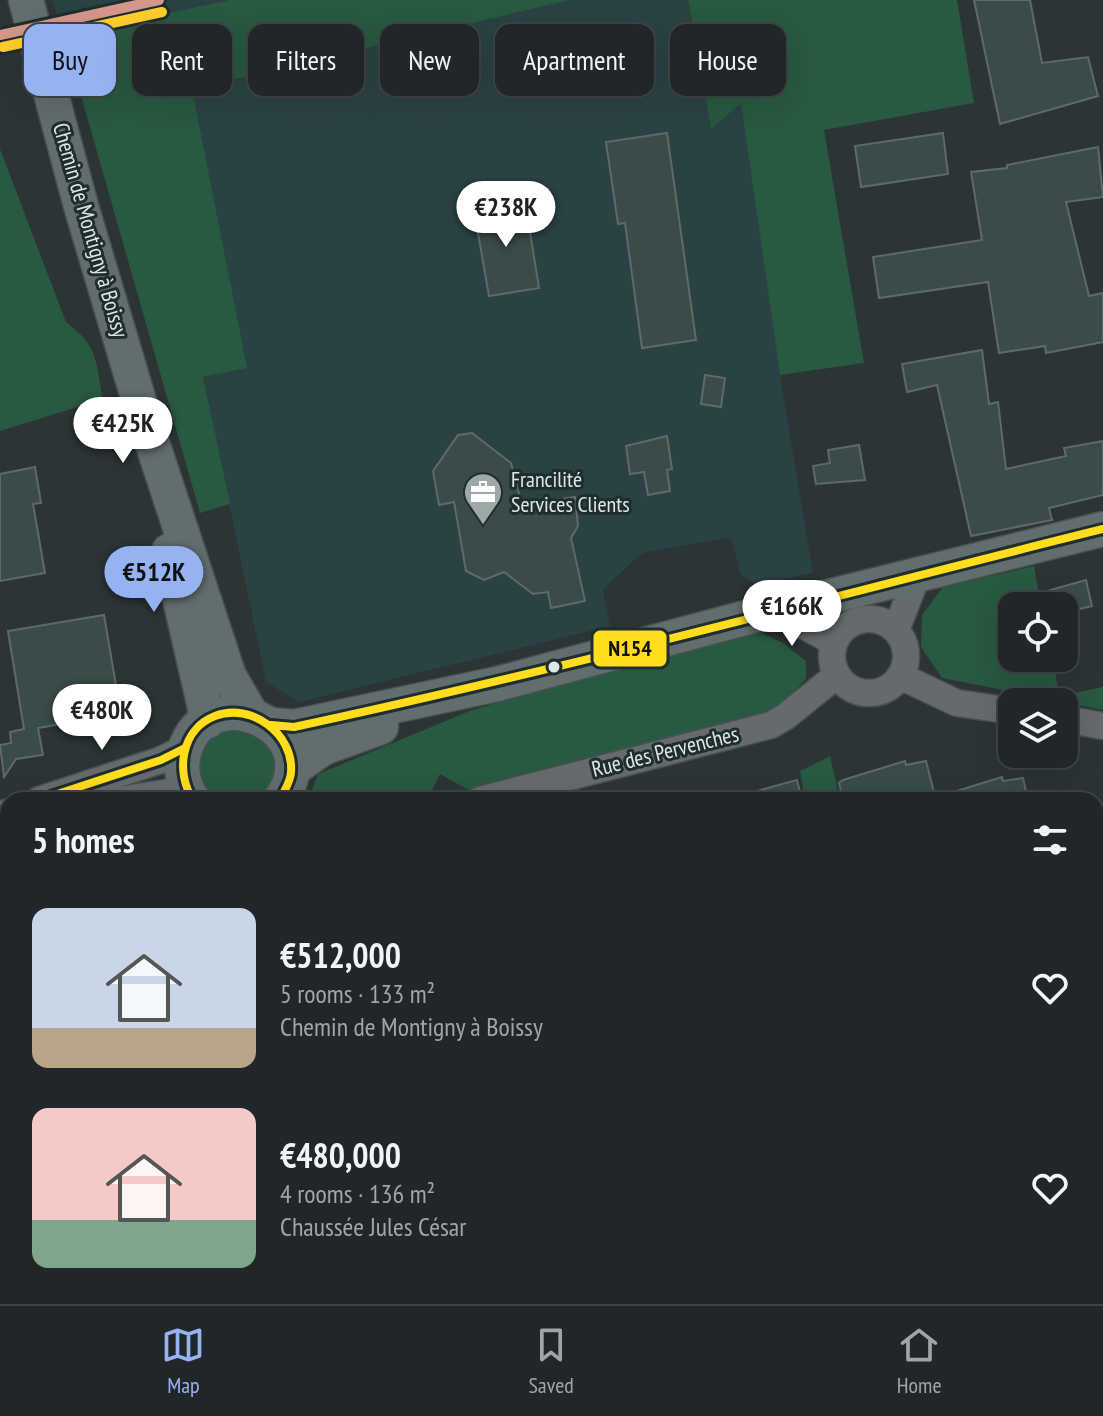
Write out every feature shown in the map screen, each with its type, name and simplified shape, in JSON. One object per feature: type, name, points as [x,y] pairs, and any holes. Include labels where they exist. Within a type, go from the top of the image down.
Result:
[{"type":"main road","name":"Chemin de Montigny à Boissy","points":[[26,0],[81,206],[145,421],[229,676],[261,720],[286,743],[286,785]]},
{"type":"main road","name":"Chemin de Montigny à Boissy","points":[[145,421],[171,561],[208,721]]},
{"type":"main road","points":[[190,792],[183,774],[185,748],[193,734],[208,721],[229,713],[294,727],[497,684],[775,610],[1103,529]]},
{"type":"main road","points":[[286,785],[323,748],[497,684]]},
{"type":"street","points":[[896,630],[917,576]]},
{"type":"street","points":[[775,610],[834,642]]},
{"type":"street","points":[[861,619],[886,622],[896,630],[906,657],[900,676],[883,690],[862,692],[853,689],[837,675],[831,659],[840,631],[861,619]]},
{"type":"street","name":"Rue des Pervenches","points":[[511,792],[771,725],[837,675]]},
{"type":"street","points":[[900,676],[957,703],[998,709]]},
{"type":"street","points":[[1078,722],[1103,726]]},
{"type":"street","points":[[63,792],[161,760],[185,748]]},
{"type":"shaded area","points":[[52,0],[229,0],[116,25],[60,24]]},
{"type":"shaded area","points":[[570,0],[688,0],[692,24],[670,24],[670,96],[705,96],[711,128],[741,102],[780,375],[813,573],[758,585],[741,575],[731,537],[642,553],[603,589],[610,626],[299,702],[266,682],[203,377],[246,368],[193,96],[232,96],[232,80],[248,76],[248,96],[364,96],[364,49],[380,45],[380,96],[479,96],[479,24],[468,24]]},
{"type":"green space","points":[[229,0],[570,0],[468,24],[380,24],[380,45],[364,49],[364,24],[248,24],[248,76],[232,80],[232,24],[132,24],[132,96],[193,96],[247,368],[203,377],[230,504],[200,513],[81,96],[116,96],[116,25]]},
{"type":"green space","points":[[688,0],[957,0],[974,103],[824,130],[864,363],[780,375],[741,103],[711,129],[705,96],[786,96],[786,24],[692,24]]},
{"type":"green space","points":[[0,149],[66,322],[85,339],[94,355],[103,399],[0,431]]},
{"type":"green space","points":[[1034,566],[1039,592],[998,592],[998,672],[1055,672],[1058,688],[998,689],[942,678],[921,647],[922,615],[943,587]]},
{"type":"green space","points":[[754,629],[783,643],[806,661],[806,678],[777,712],[478,792],[440,774],[431,792],[311,792],[318,774],[472,710]]},
{"type":"green space","points":[[1103,687],[1103,710],[1078,705],[1078,692]]},
{"type":"green space","points":[[257,730],[278,762],[267,792],[205,792],[197,770],[198,757],[217,731]]},
{"type":"green space","points":[[830,756],[838,792],[804,792],[800,771]]},
{"type":"building","points":[[974,0],[1030,0],[1042,63],[1088,57],[1098,96],[1000,124]]},
{"type":"building","points":[[667,133],[696,340],[642,348],[625,223],[618,224],[606,142]]},
{"type":"building","points":[[943,133],[948,174],[861,187],[855,146]]},
{"type":"building","points":[[1098,147],[1103,197],[1066,202],[1089,296],[1103,293],[1103,342],[1046,353],[1045,346],[999,353],[988,282],[879,298],[873,257],[982,240],[971,172],[1007,168],[1007,165]]},
{"type":"building","points":[[500,200],[501,211],[526,207],[539,288],[489,296],[475,216],[483,214],[481,203]]},
{"type":"building","points":[[982,350],[989,404],[998,402],[1006,469],[1066,456],[1064,448],[1103,441],[1103,495],[1049,508],[1052,520],[971,536],[937,385],[907,392],[902,364]]},
{"type":"building","points":[[705,375],[725,378],[721,407],[701,404]]},
{"type":"building","points":[[472,433],[511,463],[522,505],[575,497],[578,526],[571,538],[585,601],[551,608],[548,592],[533,594],[504,572],[484,580],[466,571],[454,502],[439,505],[433,471],[458,435]]},
{"type":"building","points":[[667,436],[672,469],[667,470],[670,491],[648,495],[644,472],[630,474],[626,446]]},
{"type":"building","points":[[859,445],[865,480],[816,484],[813,466],[830,463],[828,450]]},
{"type":"building","points":[[35,467],[41,503],[33,504],[45,573],[0,581],[0,474]]},
{"type":"building","points":[[1086,580],[1092,606],[1078,610],[1078,592],[1043,592]]},
{"type":"building","points":[[104,615],[118,697],[53,708],[56,725],[38,728],[43,755],[16,759],[4,777],[0,745],[11,743],[10,732],[24,729],[8,631]]},
{"type":"building","points":[[905,761],[906,765],[926,761],[934,792],[841,792],[839,783]]},
{"type":"building","points":[[1002,777],[1003,781],[1023,778],[1026,792],[953,792]]},
{"type":"building","points":[[797,780],[800,792],[753,792]]},
{"type":"transit line","points":[[0,35],[159,0]]},
{"type":"transit line","points":[[3,47],[162,12]]},
{"type":"transit line","name":"N154","points":[[271,725],[294,727],[396,705],[1103,529]]},
{"type":"transit line","name":"N154","points":[[189,792],[183,765],[188,741],[204,722],[229,713],[256,718],[278,734],[290,758],[291,775],[284,792]]},
{"type":"transit line","name":"N154","points":[[63,792],[161,760],[185,748]]},
{"type":"place","name":"Francilité Services Clients","points":[[483,526]]}]
